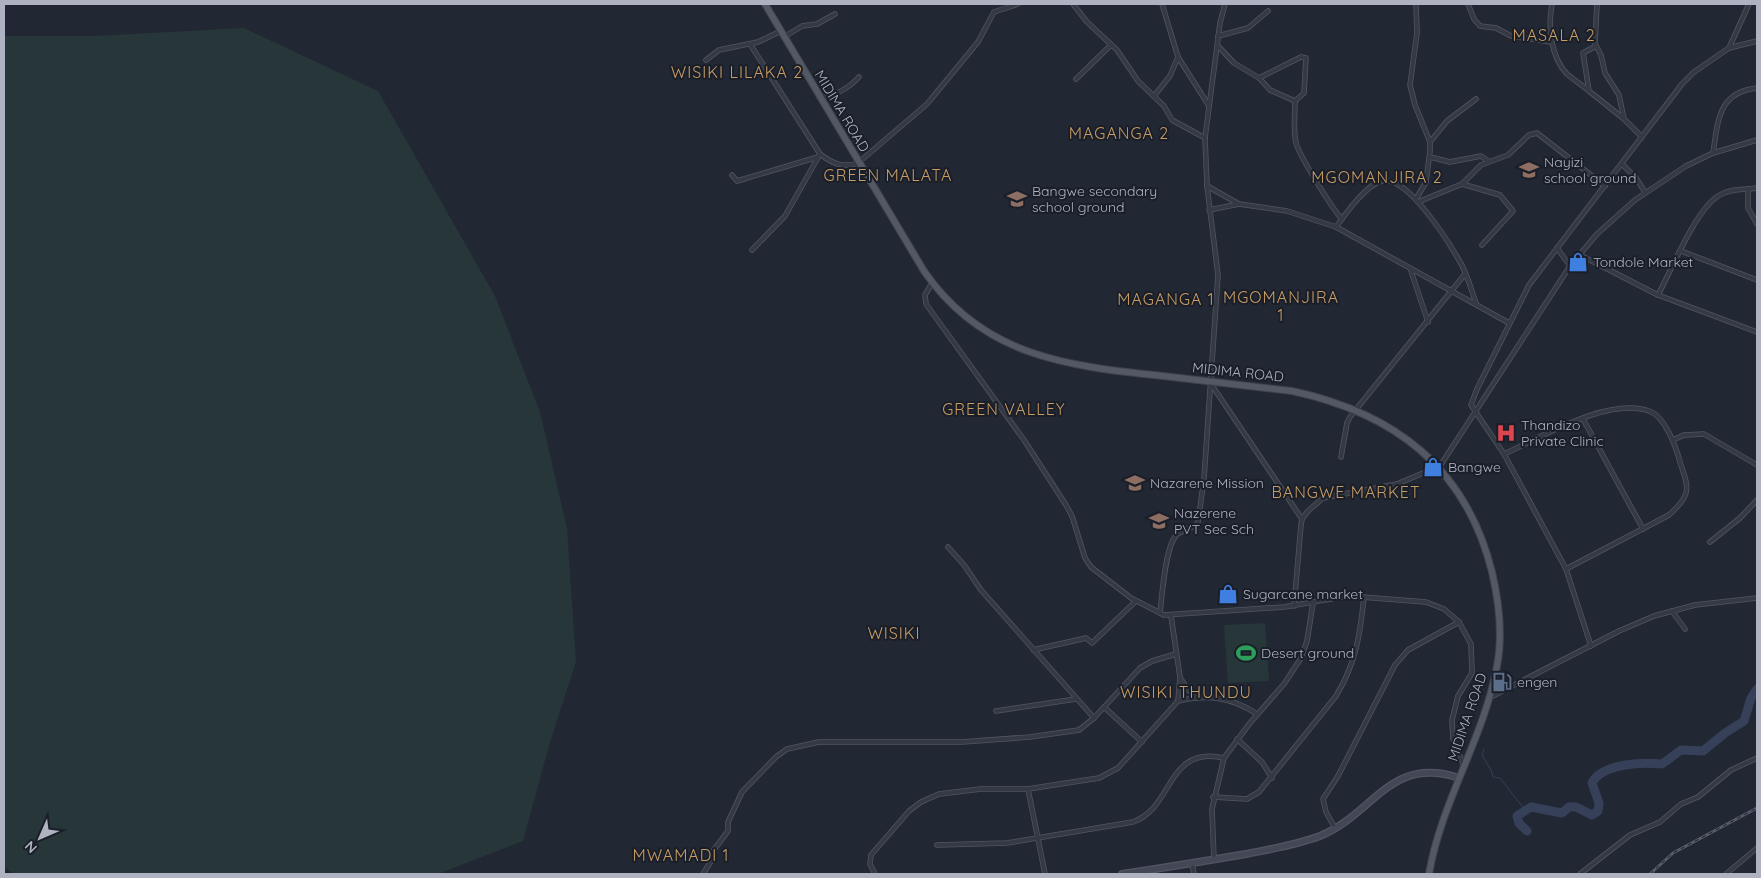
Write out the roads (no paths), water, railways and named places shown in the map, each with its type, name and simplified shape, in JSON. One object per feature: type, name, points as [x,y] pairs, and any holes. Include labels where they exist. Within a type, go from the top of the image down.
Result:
[{"type":"main road","name":"MIDIMA ROAD","points":[[766,4],[858,163],[932,283],[958,309],[980,326],[1006,342],[1040,357],[1088,368],[1292,391],[1326,398],[1357,409],[1392,429],[1440,466],[1478,530],[1486,550],[1499,603],[1498,664],[1490,698],[1439,831],[1429,874]]},
{"type":"street","points":[[750,44],[819,156],[845,167],[858,163],[927,104],[978,42],[994,12],[1018,4]]},
{"type":"street","points":[[1073,4],[1087,22],[1121,56],[1138,81],[1154,96],[1176,124],[1205,138]]},
{"type":"street","points":[[1162,4],[1178,57],[1209,106]]},
{"type":"street","points":[[1160,613],[1165,572],[1173,539],[1177,534],[1194,527],[1199,520],[1218,275],[1209,210],[1205,138],[1218,36],[1225,4]]},
{"type":"street","points":[[1416,4],[1417,33],[1410,85],[1415,105],[1430,142],[1426,182],[1417,200]]},
{"type":"street","points":[[1468,4],[1474,19],[1480,26],[1496,28],[1511,36],[1551,42]]},
{"type":"street","points":[[1552,4],[1549,17],[1551,42],[1563,69],[1624,119],[1642,138]]},
{"type":"street","points":[[1597,4],[1594,34],[1596,46],[1601,55],[1605,73],[1619,95],[1624,119]]},
{"type":"street","points":[[1728,48],[1749,4]]},
{"type":"street","points":[[1218,36],[1248,28],[1268,11]]},
{"type":"street","points":[[706,60],[720,50],[750,44],[783,34],[808,23],[817,24],[835,14]]},
{"type":"street","points":[[1590,646],[1566,569],[1504,454],[1471,405],[1477,389],[1529,284],[1606,186],[1682,84],[1694,72],[1728,48],[1757,41]]},
{"type":"street","points":[[1076,79],[1111,46]]},
{"type":"street","points":[[1218,46],[1234,63],[1259,78],[1276,95],[1295,101]]},
{"type":"street","points":[[1589,91],[1583,53],[1596,46]]},
{"type":"street","points":[[1154,96],[1170,76],[1178,57]]},
{"type":"street","points":[[1259,78],[1305,57],[1307,60],[1304,93],[1295,101],[1295,135],[1298,149],[1334,209],[1342,218]]},
{"type":"street","points":[[820,97],[828,97],[840,92],[853,84],[859,77]]},
{"type":"street","points":[[1713,153],[1718,122],[1724,105],[1735,94],[1757,88]]},
{"type":"street","points":[[1430,142],[1447,121],[1476,99]]},
{"type":"street","points":[[1417,200],[1462,184],[1476,168],[1488,161],[1508,155],[1529,135],[1537,133],[1606,186]]},
{"type":"street","points":[[1302,519],[1323,498],[1397,484],[1440,466],[1578,254],[1604,226],[1645,192],[1678,171],[1713,153],[1757,140]]},
{"type":"street","points":[[732,175],[735,181],[741,180],[819,156]]},
{"type":"street","points":[[752,250],[785,216],[819,156]]},
{"type":"street","points":[[1430,157],[1450,162],[1481,156],[1488,161]]},
{"type":"street","points":[[1622,164],[1636,178],[1645,192]]},
{"type":"street","points":[[1336,226],[1366,190],[1383,180],[1391,180],[1417,200],[1460,261],[1476,304]]},
{"type":"street","points":[[1462,184],[1500,195],[1513,211],[1482,245]]},
{"type":"street","points":[[1207,186],[1240,204]]},
{"type":"street","points":[[1658,295],[1700,214],[1708,205],[1728,191],[1757,188]]},
{"type":"street","points":[[1748,189],[1748,208],[1757,224]]},
{"type":"street","points":[[1209,210],[1240,204],[1286,211],[1336,226],[1509,323]]},
{"type":"street","points":[[1557,248],[1570,266]]},
{"type":"street","points":[[1681,251],[1757,280]]},
{"type":"street","points":[[1578,254],[1658,295],[1757,332]]},
{"type":"street","points":[[1410,268],[1428,322]]},
{"type":"street","points":[[1341,458],[1347,423],[1465,274]]},
{"type":"street","points":[[932,283],[925,295],[926,304],[1024,440],[1066,505],[1072,516],[1085,558],[1095,571],[1136,601],[1160,613],[1171,616],[1294,606],[1338,597],[1426,602],[1444,609],[1459,622],[1470,644],[1472,673],[1458,696],[1452,720],[1453,739],[1464,766]]},
{"type":"street","points":[[1210,383],[1302,519],[1294,606]]},
{"type":"street","points":[[1504,454],[1583,419],[1617,408],[1649,411],[1658,417],[1673,440],[1689,487],[1682,504],[1669,515],[1566,569]]},
{"type":"street","points":[[1583,419],[1643,529]]},
{"type":"street","points":[[1673,440],[1684,435],[1704,434],[1757,465]]},
{"type":"street","points":[[1710,542],[1740,518],[1757,500]]},
{"type":"street","points":[[948,547],[960,559],[981,590],[1094,718]]},
{"type":"street","points":[[1214,797],[1247,800],[1259,792],[1336,696],[1345,680],[1358,646],[1364,597]]},
{"type":"street","points":[[1490,698],[1637,623],[1696,605],[1757,598]]},
{"type":"street","points":[[1033,650],[1086,638],[1092,642],[1136,601]]},
{"type":"street","points":[[1214,859],[1211,821],[1214,797],[1224,758],[1257,714],[1284,684],[1301,658],[1307,641],[1313,603]]},
{"type":"street","points":[[1672,611],[1685,629]]},
{"type":"street","points":[[875,874],[870,864],[871,855],[909,811],[921,802],[939,794],[961,791],[1028,789],[1106,776],[1118,768],[1178,701],[1180,677],[1171,616]]},
{"type":"street","points":[[1335,828],[1326,812],[1323,799],[1338,776],[1395,665],[1408,650],[1459,622]]},
{"type":"street","points":[[703,874],[713,858],[713,851],[728,830],[728,822],[742,792],[776,757],[787,749],[819,742],[962,742],[1030,737],[1079,730],[1094,718],[1140,668],[1152,661],[1176,654]]},
{"type":"street","points":[[1180,677],[1188,690],[1198,697]]},
{"type":"street","points":[[1178,701],[1198,697],[1226,698],[1257,714]]},
{"type":"street","points":[[996,712],[1076,699]]},
{"type":"street","points":[[1104,707],[1142,742]]},
{"type":"street","points":[[1237,739],[1262,762],[1272,778]]},
{"type":"street","points":[[938,845],[1007,843],[1139,820],[1152,809],[1176,774],[1191,760],[1207,755],[1224,758]]},
{"type":"street","points":[[1580,874],[1630,835],[1660,822],[1681,804],[1698,797],[1730,770],[1757,758]]},
{"type":"street","points":[[1122,874],[1192,863],[1306,841],[1335,828],[1392,785],[1413,773],[1441,772],[1459,778]]},
{"type":"street","points":[[1028,789],[1045,874]]},
{"type":"street","points":[[1726,874],[1757,848]]},
{"type":"street","points":[[1192,863],[1194,874]]},
{"type":"waterway","points":[[1527,831],[1519,823],[1517,816],[1531,807],[1562,813],[1569,807],[1576,807],[1592,815],[1598,811],[1599,803],[1592,783],[1604,771],[1624,765],[1662,764],[1681,750],[1703,751],[1725,733],[1744,721],[1751,698],[1757,689]]},
{"type":"waterway","points":[[1484,749],[1482,755],[1493,777],[1500,778],[1525,810]]},
{"type":"railway","points":[[1650,874],[1673,853],[1757,808]]},
{"type":"place","name":"Nayizi school ground","points":[[1529,170]]},
{"type":"place","name":"Bangwe secondary school ground","points":[[1017,199]]},
{"type":"place","name":"Tondole Market","points":[[1578,262]]},
{"type":"place","name":"Thandizo Private Clinic","points":[[1506,433]]},
{"type":"place","name":"Bangwe","points":[[1433,467]]},
{"type":"place","name":"Nazarene Mission","points":[[1135,483]]},
{"type":"place","name":"Nazerene PVT Sec Sch","points":[[1159,521]]},
{"type":"place","name":"Sugarcane market","points":[[1228,594]]},
{"type":"place","name":"Desert ground","points":[[1246,653]]},
{"type":"place","name":"engen","points":[[1502,682]]},
{"type":"district","name":"MASALA 2","points":[[1554,35]]},
{"type":"district","name":"WISIKI LILAKA 2","points":[[737,72]]},
{"type":"district","name":"MAGANGA 2","points":[[1119,133]]},
{"type":"district","name":"GREEN MALATA","points":[[888,175]]},
{"type":"district","name":"MGOMANJIRA 2","points":[[1377,177]]},
{"type":"district","name":"MAGANGA 1","points":[[1166,299]]},
{"type":"district","name":"MGOMANJIRA 1","points":[[1281,306]]},
{"type":"district","name":"GREEN VALLEY","points":[[1004,409]]},
{"type":"district","name":"BANGWE MARKET","points":[[1346,492]]},
{"type":"district","name":"WISIKI","points":[[894,633]]},
{"type":"district","name":"WISIKI THUNDU","points":[[1186,692]]},
{"type":"district","name":"MWAMADI 1","points":[[681,855]]}]
